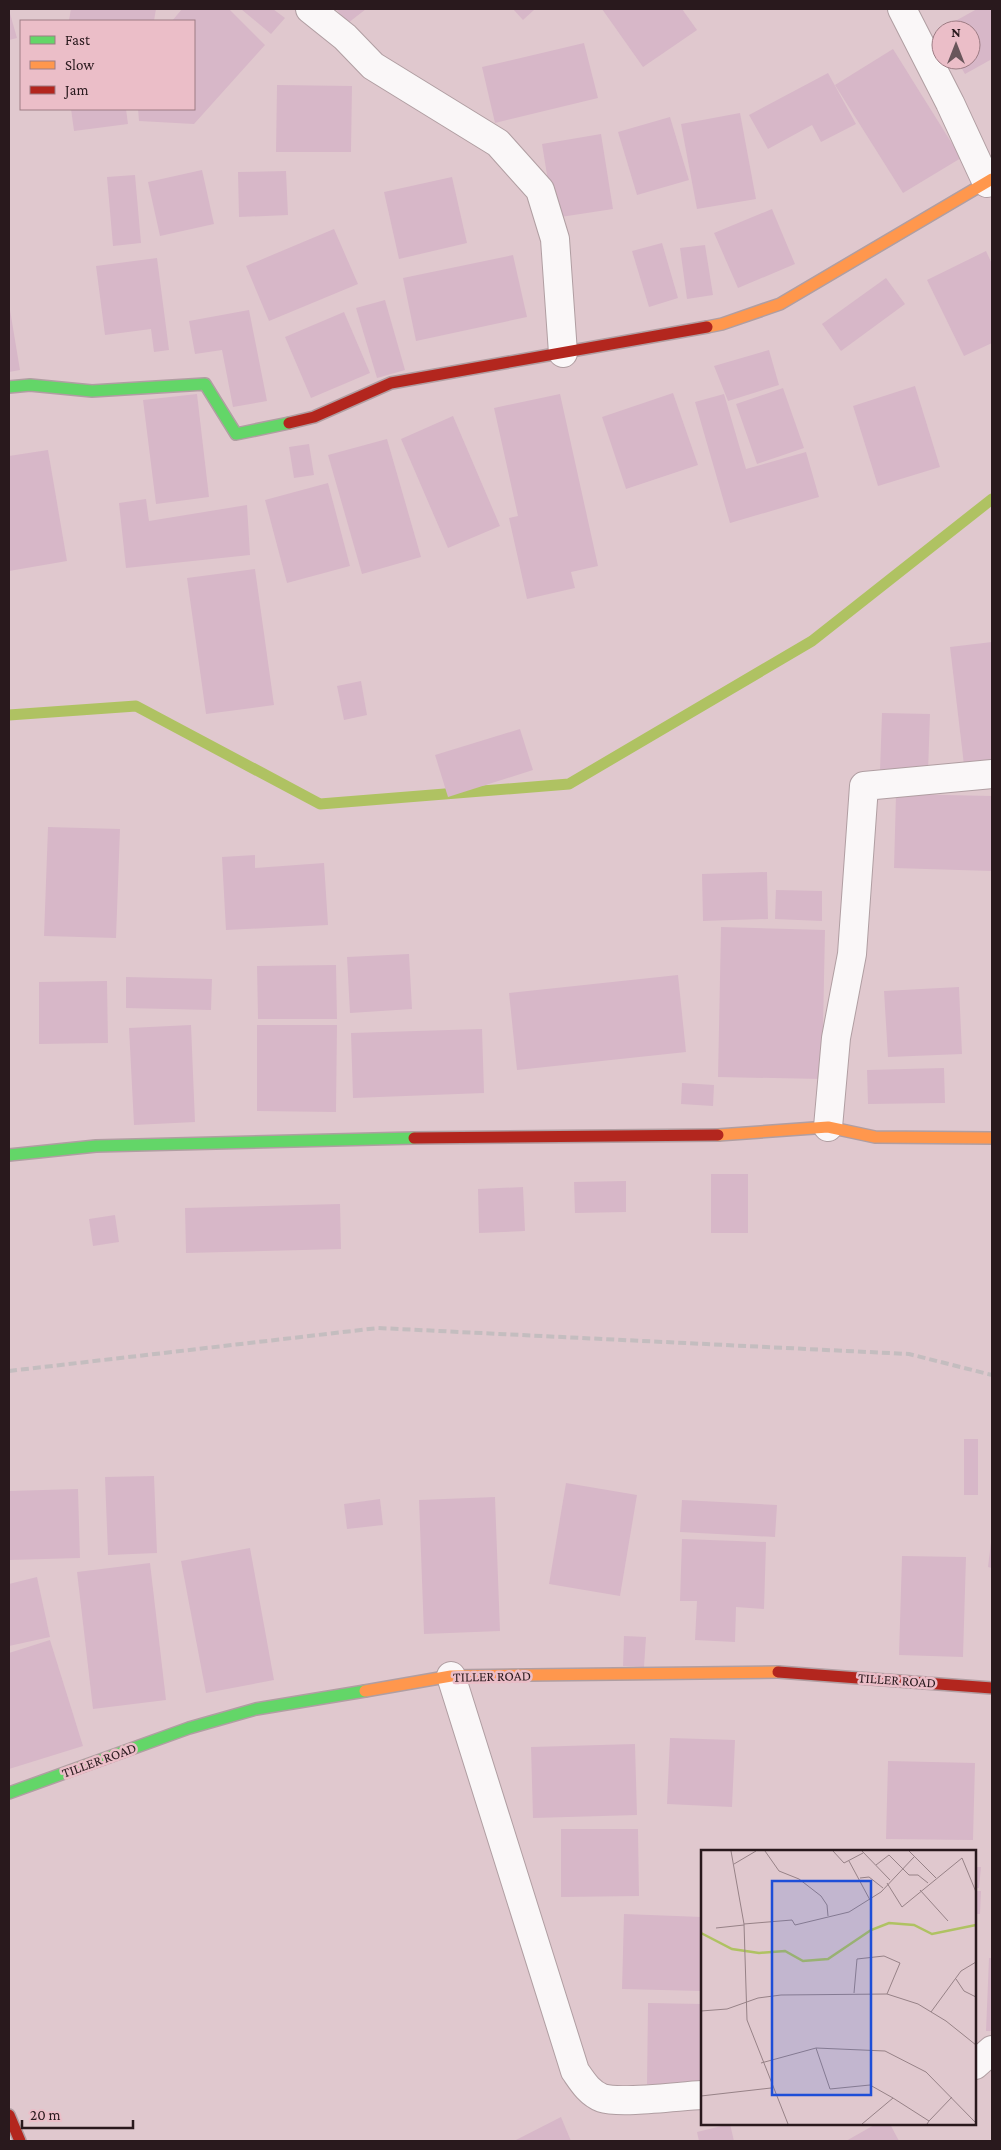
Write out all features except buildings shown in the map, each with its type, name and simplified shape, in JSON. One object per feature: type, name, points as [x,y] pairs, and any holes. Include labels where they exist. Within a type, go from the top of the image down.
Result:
[{"type":"street","points":[[310,9],[345,37],[373,66],[498,143],[540,190],[555,239],[563,353]]},
{"type":"street","points":[[9,387],[30,385],[92,391],[205,384],[236,434],[314,417],[391,383],[722,324],[780,304],[990,181],[902,9]]},
{"type":"street","points":[[828,1127],[836,1038],[852,954],[864,786],[992,774]]},
{"type":"street","points":[[9,1156],[106,1146],[331,1140],[697,1136],[828,1127],[876,1137],[992,1138]]},
{"type":"street","name":"TILLER ROAD","points":[[9,1793],[189,1728],[256,1708],[451,1676],[782,1672],[992,1688]]},
{"type":"street","points":[[451,1676],[575,2071],[587,2088],[602,2098],[631,2100],[701,2095]]},
{"type":"street","points":[[976,2064],[992,2050]]},
{"type":"street","points":[[9,2115],[20,2141]]},
{"type":"waterway","points":[[9,715],[136,706],[320,804],[569,784],[812,641],[992,499]]},
{"type":"railway","points":[[9,1371],[378,1328],[909,1354],[992,1375]]},
{"type":"traffic: fast","points":[[9,387],[30,385],[92,391],[205,384],[236,434],[289,423]]},
{"type":"traffic: fast","points":[[9,1155],[96,1146],[414,1138]]},
{"type":"traffic: fast","points":[[9,1793],[189,1728],[256,1709],[365,1691]]},
{"type":"traffic: slow","points":[[707,327],[722,324],[780,304],[992,179]]},
{"type":"traffic: slow","points":[[718,1135],[828,1127],[875,1137],[992,1138]]},
{"type":"traffic: slow","points":[[365,1691],[451,1676],[778,1672]]},
{"type":"traffic: jam","points":[[289,423],[314,417],[391,383],[707,327]]},
{"type":"traffic: jam","points":[[414,1138],[718,1135]]},
{"type":"traffic: jam","points":[[778,1672],[992,1688]]},
{"type":"traffic: jam","points":[[9,2115],[20,2141]]}]
